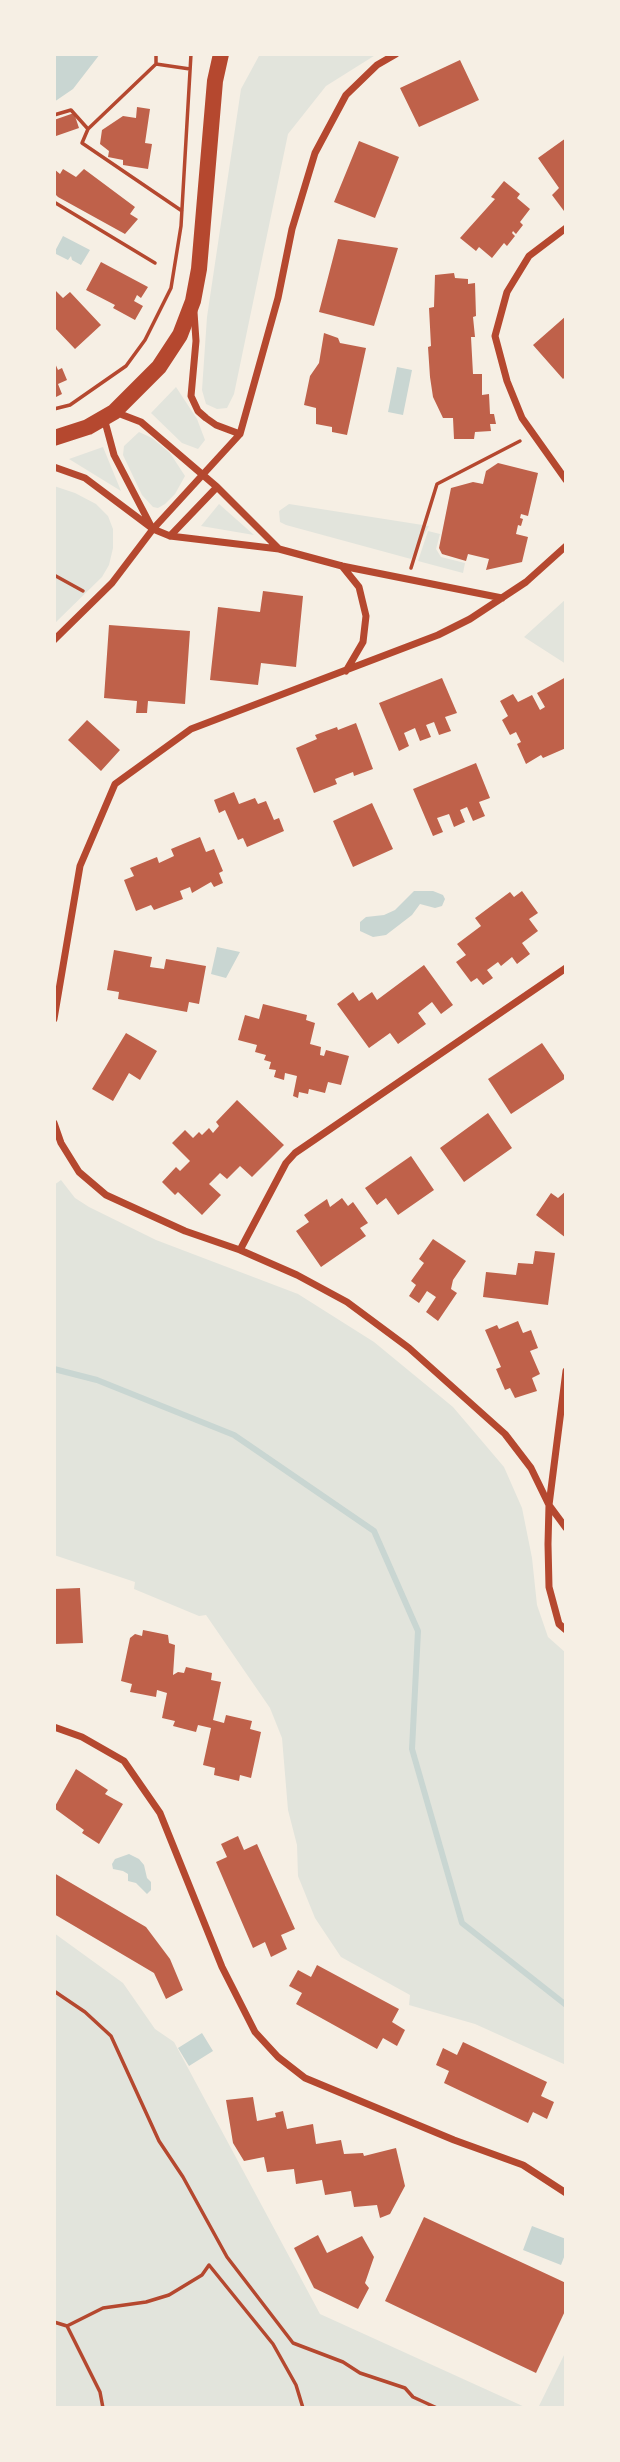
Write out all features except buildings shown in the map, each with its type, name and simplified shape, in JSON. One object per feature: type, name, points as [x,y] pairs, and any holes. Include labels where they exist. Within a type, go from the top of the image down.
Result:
[{"type":"main road","points":[[54,438],[71,434],[109,415],[159,367],[180,335],[193,301],[199,269],[215,81],[221,54]]},
{"type":"street","points":[[54,640],[98,598],[153,529],[240,434],[278,298],[292,229],[314,153],[346,95],[377,65],[396,54]]},
{"type":"street","points":[[566,228],[529,256],[507,292],[495,336],[507,381],[522,418],[566,480]]},
{"type":"street","points":[[193,301],[196,341],[191,396],[198,411],[206,418],[240,434]]},
{"type":"street","points":[[153,529],[114,455],[109,415],[141,422],[217,487],[279,549]]},
{"type":"street","points":[[54,467],[85,478],[153,529],[170,536],[279,549],[342,566],[502,598]]},
{"type":"street","points":[[170,536],[217,487]]},
{"type":"street","points":[[54,1019],[80,866],[115,784],[191,729],[438,635],[526,582],[566,546]]},
{"type":"street","points":[[342,566],[359,587],[366,616],[363,642],[346,671]]},
{"type":"street","points":[[240,1250],[286,1163],[295,1153],[566,968]]},
{"type":"street","points":[[54,1123],[61,1143],[79,1172],[106,1195],[297,1275],[347,1302],[409,1348],[505,1434],[531,1468],[549,1505],[566,1528]]},
{"type":"street","points":[[566,1371],[549,1505],[549,1587],[559,1624],[566,1630]]},
{"type":"street","points":[[54,1727],[82,1737],[124,1761],[160,1813],[222,1967],[255,2032],[278,2057],[305,2078],[454,2140],[523,2165],[566,2193]]},
{"type":"path","points":[[156,54],[156,64],[88,129],[82,143],[182,212]]},
{"type":"path","points":[[54,409],[70,405],[126,366],[145,340],[171,288],[182,212],[191,54]]},
{"type":"path","points":[[156,64],[190,69]]},
{"type":"path","points":[[54,116],[71,110],[88,129]]},
{"type":"path","points":[[54,202],[155,263]]},
{"type":"path","points":[[407,579],[438,484],[533,434]]},
{"type":"path","points":[[54,575],[98,598]]},
{"type":"path","points":[[54,1991],[85,2012],[111,2036],[159,2141],[183,2177],[227,2257],[293,2343],[343,2362],[360,2373],[405,2388],[413,2397],[436,2408]]},
{"type":"path","points":[[54,2322],[67,2326],[103,2308],[146,2302],[169,2295],[202,2275],[209,2265],[273,2344],[296,2385],[303,2408]]},
{"type":"path","points":[[67,2326],[100,2392],[103,2408]]},
{"type":"shaded area","points":[[54,54],[100,54],[73,89],[54,102]]},
{"type":"shaded area","points":[[260,54],[377,54],[326,86],[288,134],[234,394],[227,408],[217,409],[206,404],[202,390],[207,317],[241,89]]},
{"type":"shaded area","points":[[63,236],[90,250],[81,265],[72,260],[71,256],[68,260],[54,253]]},
{"type":"shaded area","points":[[397,367],[412,370],[403,415],[388,412]]},
{"type":"shaded area","points":[[176,387],[197,419],[205,440],[198,449],[182,443],[151,413]]},
{"type":"shaded area","points":[[139,432],[152,438],[170,453],[185,476],[175,494],[158,508],[153,507],[142,495],[123,455],[124,446]]},
{"type":"shaded area","points":[[103,447],[121,491],[69,459]]},
{"type":"shaded area","points":[[54,486],[96,504],[108,516],[113,529],[113,548],[109,565],[102,577],[54,624]]},
{"type":"shaded area","points":[[219,504],[254,535],[201,526]]},
{"type":"shaded area","points":[[289,504],[429,526],[411,559],[286,525],[280,522],[279,511]]},
{"type":"shaded area","points":[[428,531],[440,534],[436,549],[441,557],[465,563],[463,573],[418,561]]},
{"type":"shaded area","points":[[566,599],[566,664],[524,637]]},
{"type":"shaded area","points":[[414,891],[433,891],[443,895],[445,899],[442,906],[435,908],[420,904],[412,915],[386,935],[373,937],[360,931],[360,922],[366,917],[384,915],[395,910]]},
{"type":"shaded area","points":[[217,947],[240,952],[226,978],[211,974]]},
{"type":"shaded area","points":[[61,1180],[75,1198],[89,1207],[156,1240],[298,1294],[374,1342],[453,1407],[504,1467],[522,1508],[532,1558],[537,1605],[548,1637],[566,1653],[566,2065],[475,2024],[409,2005],[410,1995],[341,1957],[315,1918],[298,1876],[297,1845],[288,1810],[282,1738],[270,1708],[206,1615],[199,1616],[134,1589],[135,1582],[54,1555],[54,1185]]},
{"type":"shaded area","points":[[129,1854],[144,1865],[147,1878],[151,1882],[151,1890],[147,1894],[136,1883],[128,1881],[128,1874],[113,1869],[115,1859]]},
{"type":"shaded area","points":[[54,1933],[123,1983],[155,2029],[174,2042],[320,2314],[527,2408],[54,2408]]},
{"type":"shaded area","points":[[202,2033],[213,2051],[189,2066],[178,2048]]},
{"type":"shaded area","points":[[532,2226],[566,2239],[566,2252],[561,2265],[523,2250]]},
{"type":"shaded area","points":[[566,2351],[566,2408],[538,2408]]},
{"type":"waterway","points":[[54,1369],[97,1380],[234,1435],[374,1531],[418,1631],[412,1749],[462,1923],[566,2005]]}]
